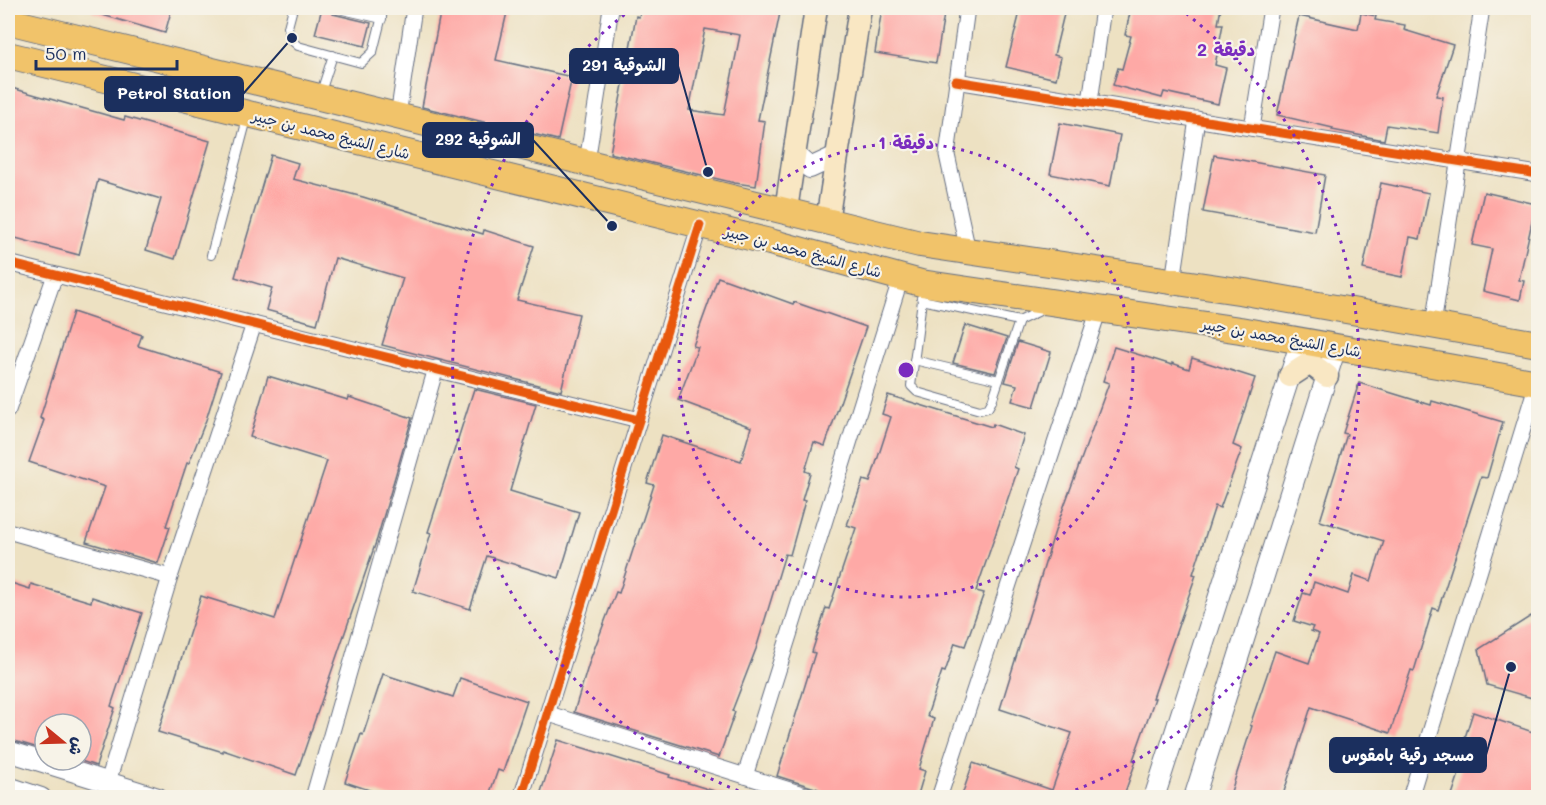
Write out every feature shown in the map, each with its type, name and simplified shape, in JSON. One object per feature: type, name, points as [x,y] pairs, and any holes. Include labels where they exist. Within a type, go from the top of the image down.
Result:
[{"type":"main road","points":[[786,210],[816,8]]},
{"type":"main road","points":[[826,220],[860,8]]},
{"type":"main road","points":[[8,21],[920,244],[1173,281],[1539,344]]},
{"type":"main road","name":"شارع الشيخ محمد بن جبير","points":[[8,55],[700,225],[911,286],[1099,309],[1301,341],[1538,383]]},
{"type":"main road","points":[[1290,376],[1310,363],[1328,376]]},
{"type":"street","points":[[398,116],[414,8]]},
{"type":"street","points":[[587,162],[611,8]]},
{"type":"street","points":[[968,8],[947,155],[968,250]]},
{"type":"street","points":[[1090,102],[1103,8]]},
{"type":"street","points":[[1252,128],[1271,8]]},
{"type":"street","points":[[1433,325],[1482,8]]},
{"type":"street","points":[[956,81],[1539,174]]},
{"type":"street","points":[[1173,281],[1197,119]]},
{"type":"street","points":[[794,154],[810,168],[836,156]]},
{"type":"street","points":[[521,798],[700,225]]},
{"type":"street","points":[[8,263],[639,420]]},
{"type":"street","points":[[8,410],[55,275]]},
{"type":"street","points":[[746,776],[911,286]]},
{"type":"street","points":[[939,798],[1099,309]]},
{"type":"street","points":[[108,782],[170,577],[254,324]]},
{"type":"street","points":[[1154,798],[1301,341]]},
{"type":"street","points":[[1194,798],[1336,347]]},
{"type":"street","points":[[313,798],[436,368]]},
{"type":"street","points":[[1410,798],[1538,383]]},
{"type":"street","points":[[8,531],[170,577]]},
{"type":"street","points":[[549,714],[815,798]]},
{"type":"street","points":[[8,751],[158,798]]},
{"type":"street","points":[[8,787],[41,798]]},
{"type":"lane","points":[[293,8],[288,27],[291,40],[298,46],[361,63],[373,52],[384,8]]},
{"type":"lane","points":[[334,8],[382,19]]},
{"type":"lane","points":[[319,96],[333,55]]},
{"type":"lane","points":[[211,255],[248,114]]},
{"type":"lane","points":[[1019,321],[988,408],[980,410],[916,392],[911,386],[914,360],[911,286],[1019,321],[1056,303]]},
{"type":"lane","points":[[914,360],[999,380]]},
{"type":"building","points":[[93,8],[172,8],[165,33],[92,12]]},
{"type":"building","points":[[322,8],[328,8],[333,14],[371,23],[365,46],[315,34]]},
{"type":"building","points":[[441,8],[508,8],[496,60],[572,77],[558,140],[422,107]]},
{"type":"building","points":[[641,8],[781,8],[758,120],[765,121],[756,186],[610,153],[636,16],[639,17]],"holes":[[[705,29],[740,35],[724,115],[689,110]]]},
{"type":"building","points":[[882,8],[945,8],[936,63],[875,53]]},
{"type":"building","points":[[1021,8],[1057,8],[1056,11],[1064,14],[1054,55],[1061,57],[1056,79],[1006,67]]},
{"type":"building","points":[[1131,8],[1221,8],[1218,24],[1223,24],[1215,65],[1226,68],[1218,104],[1164,92],[1162,98],[1113,85],[1118,68],[1122,69],[1131,36],[1125,35]]},
{"type":"building","points":[[1361,13],[1376,16],[1375,20],[1405,25],[1404,30],[1453,45],[1436,96],[1443,97],[1438,133],[1387,125],[1384,140],[1332,130],[1333,128],[1277,115],[1299,16],[1358,29]]},
{"type":"building","points":[[8,87],[124,120],[125,117],[210,141],[175,259],[146,250],[161,199],[98,180],[79,255],[8,236]]},
{"type":"building","points":[[1060,123],[1120,135],[1110,186],[1050,174]]},
{"type":"building","points":[[271,155],[298,163],[293,179],[363,197],[483,234],[484,230],[534,246],[517,300],[579,314],[561,391],[382,345],[403,278],[335,258],[317,324],[266,310],[272,288],[235,277]]},
{"type":"building","points":[[1214,155],[1325,175],[1315,232],[1203,212]]},
{"type":"building","points":[[1381,183],[1429,193],[1420,239],[1410,237],[1402,277],[1363,269]]},
{"type":"building","points":[[1484,192],[1536,204],[1519,280],[1524,281],[1520,300],[1483,291],[1492,249],[1472,245]]},
{"type":"building","points":[[718,277],[866,327],[825,446],[814,442],[805,471],[810,473],[802,500],[805,501],[790,555],[785,554],[756,649],[732,711],[735,712],[719,757],[574,712],[590,660],[616,592],[619,593],[654,485],[647,483],[662,435],[741,461],[751,427],[678,400],[698,347],[693,346]]},
{"type":"building","points":[[73,312],[142,335],[138,346],[221,372],[206,420],[189,463],[187,463],[166,526],[170,527],[158,563],[86,542],[105,487],[29,462],[44,420],[40,418]]},
{"type":"building","points":[[965,325],[1007,338],[995,373],[953,363]]},
{"type":"building","points":[[1018,342],[1051,352],[1034,407],[1012,401],[1017,385],[1005,382]]},
{"type":"building","points":[[1114,347],[1189,369],[1192,358],[1255,378],[1233,445],[1242,449],[1220,508],[1215,506],[1193,574],[1196,575],[1153,698],[1155,698],[1133,760],[1136,761],[1123,798],[961,798],[973,763],[1052,790],[1072,733],[1000,709],[1055,531],[1109,383],[1103,381]]},
{"type":"building","points":[[268,376],[348,400],[349,397],[412,418],[377,539],[296,775],[223,750],[223,752],[158,732],[201,596],[275,619],[327,461],[250,437]]},
{"type":"building","points":[[1359,383],[1431,405],[1432,401],[1503,422],[1487,478],[1481,477],[1438,610],[1433,608],[1414,671],[1411,670],[1390,733],[1311,707],[1282,798],[1229,798],[1275,651],[1309,663],[1319,634],[1311,631],[1313,627],[1294,621],[1303,593],[1310,595],[1314,582],[1348,594],[1354,575],[1371,581],[1384,541],[1320,521],[1347,434],[1343,433]]},
{"type":"building","points":[[474,389],[536,404],[510,491],[579,512],[559,578],[487,556],[470,609],[413,591],[431,533],[428,532]]},
{"type":"building","points":[[888,395],[992,427],[993,424],[1024,435],[1014,467],[1018,469],[976,591],[984,593],[965,646],[955,643],[945,672],[942,671],[927,716],[934,719],[919,769],[925,771],[917,798],[825,798],[823,792],[818,789],[777,776],[815,653],[812,652],[826,608],[829,609],[856,528],[847,525],[863,480],[870,482],[891,417],[882,414]]},
{"type":"building","points":[[8,582],[30,589],[31,584],[91,602],[92,597],[142,613],[111,706],[115,708],[96,766],[93,765],[93,712],[33,712],[33,746],[8,739]]},
{"type":"building","points":[[1531,616],[1539,629],[1539,700],[1487,685],[1479,649]]},
{"type":"building","points":[[383,674],[453,697],[460,678],[527,701],[503,772],[498,770],[488,798],[393,798],[345,782]]},
{"type":"building","points":[[1473,712],[1539,734],[1539,798],[1451,798],[1461,768],[1456,766]]},
{"type":"building","points":[[558,740],[670,775],[669,777],[724,794],[723,798],[539,798]]},
{"type":"cycle path","points":[[956,81],[1538,174]]},
{"type":"cycle path","points":[[521,798],[700,225]]},
{"type":"cycle path","points":[[8,263],[639,420]]},
{"type":"place","name":"Petrol Station","points":[[292,38]]},
{"type":"place","name":"الشوقية 291","points":[[708,172]]},
{"type":"place","name":"الشوقية 292","points":[[612,226]]},
{"type":"place","name":"مسجد رقية بامقوس","points":[[1511,667]]}]
